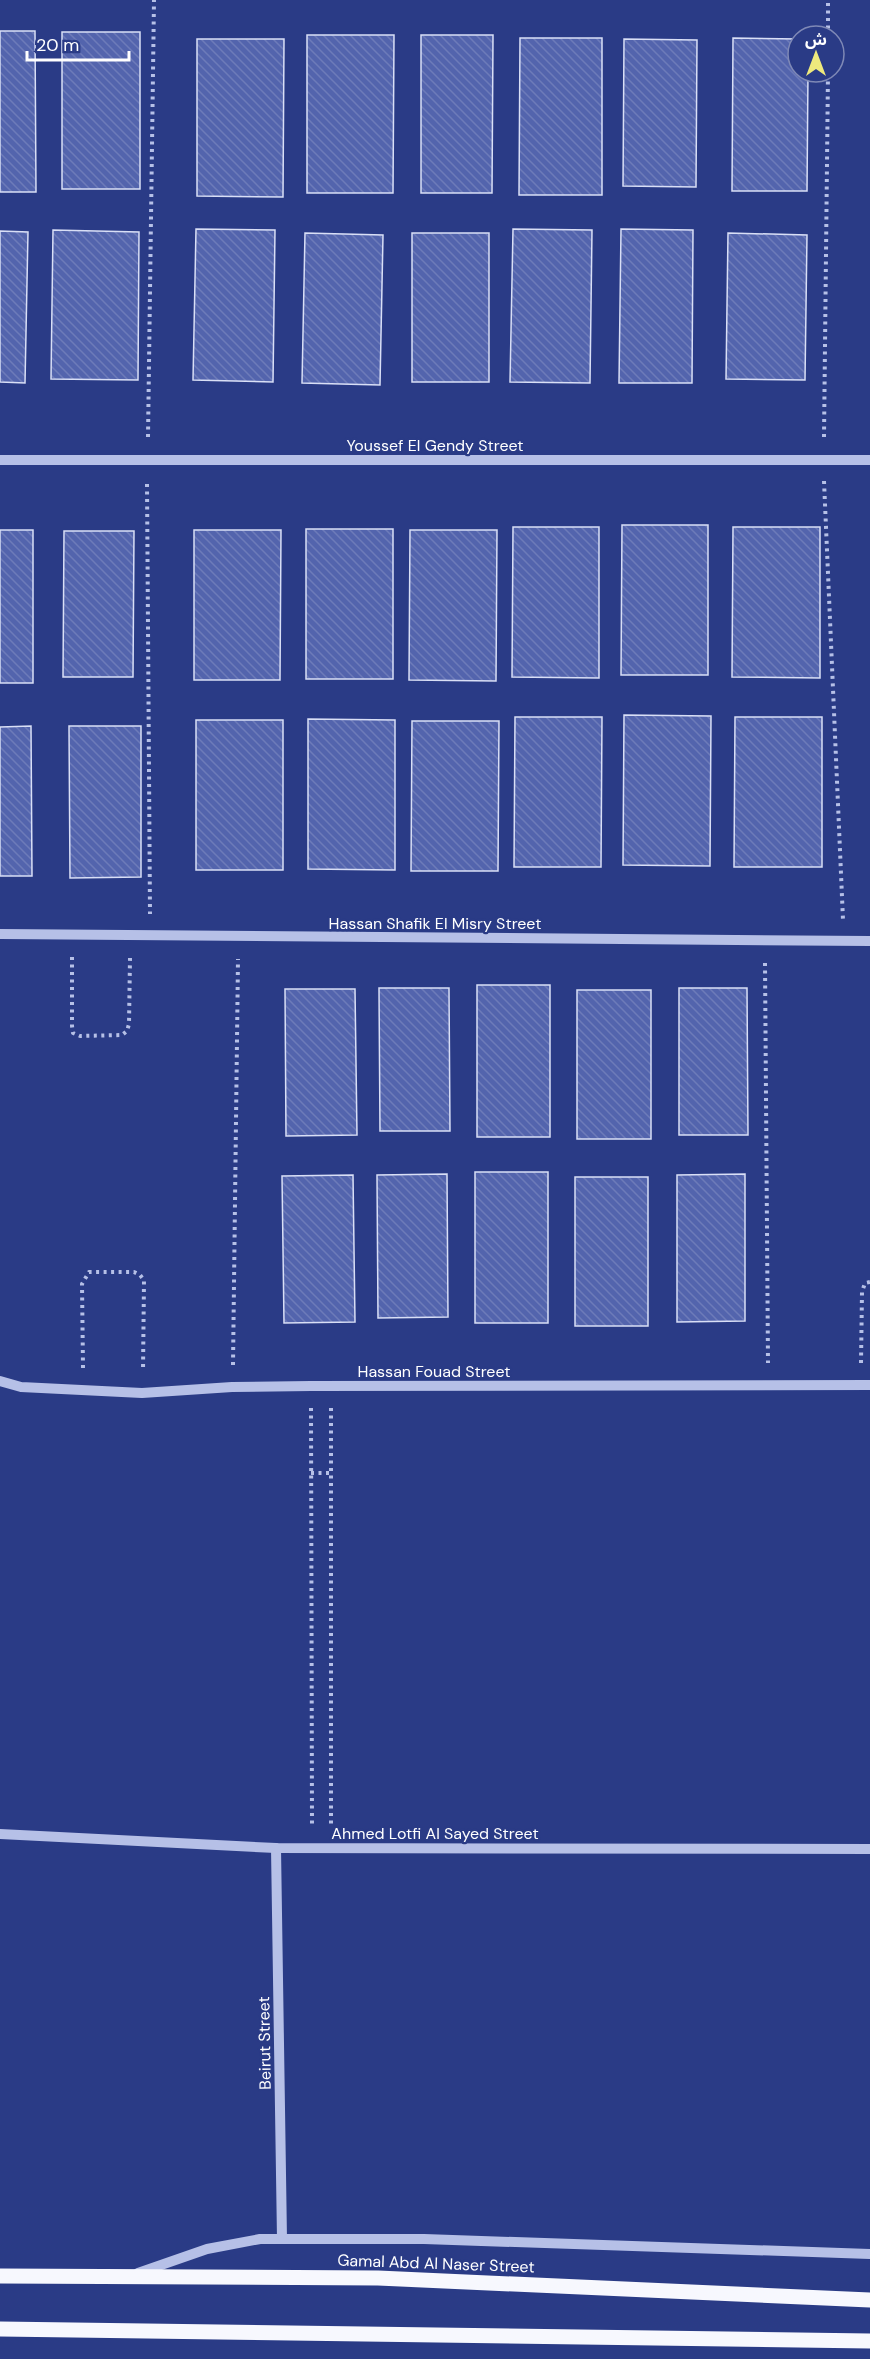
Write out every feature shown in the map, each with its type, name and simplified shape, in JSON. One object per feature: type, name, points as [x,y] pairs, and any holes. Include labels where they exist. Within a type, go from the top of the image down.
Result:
[{"type":"main road","name":"Gamal Abd Al Naser Street","points":[[0,2276],[378,2278],[870,2300]]},
{"type":"main road","points":[[0,2329],[870,2341]]},
{"type":"street","name":"Youssef El Gendy Street","points":[[0,460],[870,460]]},
{"type":"street","name":"Hassan Shafik El Misry Street","points":[[0,934],[870,941]]},
{"type":"street","name":"Hassan Fouad Street","points":[[0,1381],[21,1387],[142,1393],[232,1387],[311,1386],[865,1385]]},
{"type":"street","name":"Ahmed Lotfi Al Sayed Street","points":[[0,1834],[276,1848],[870,1849]]},
{"type":"street","name":"Beirut Street","points":[[276,1848],[282,2239]]},
{"type":"street","points":[[128,2276],[207,2248],[242,2241],[282,2239],[424,2239],[870,2254]]},
{"type":"path","points":[[150,936],[147,460],[154,0]]},
{"type":"path","points":[[828,0],[828,24]]},
{"type":"path","points":[[828,84],[824,460],[843,940]]},
{"type":"path","points":[[72,936],[72,1026],[74,1033],[80,1036],[122,1035],[127,1031],[130,936]]},
{"type":"path","points":[[232,1387],[238,937]]},
{"type":"path","points":[[765,941],[768,1385]]},
{"type":"path","points":[[83,1390],[82,1284],[85,1277],[89,1272],[134,1272],[144,1280],[142,1393]]},
{"type":"path","points":[[865,1385],[862,1292],[865,1283],[870,1282]]},
{"type":"path","points":[[311,1386],[312,1848]]},
{"type":"path","points":[[331,1386],[331,1848]]},
{"type":"path","points":[[311,1473],[331,1473]]},
{"type":"building","points":[[0,31],[35,31],[36,192],[0,192]]},
{"type":"building","points":[[62,32],[140,32],[140,189],[62,189]]},
{"type":"building","points":[[307,35],[394,35],[393,193],[307,193]]},
{"type":"building","points":[[421,35],[493,35],[492,193],[421,193]]},
{"type":"building","points":[[520,38],[602,38],[602,195],[519,195]]},
{"type":"building","points":[[733,38],[786,39],[786,84],[808,84],[807,191],[732,191]]},
{"type":"building","points":[[197,39],[284,39],[283,197],[197,196]]},
{"type":"building","points":[[624,39],[697,40],[696,187],[623,186]]},
{"type":"building","points":[[196,229],[275,230],[273,382],[193,380]]},
{"type":"building","points":[[513,229],[592,230],[590,383],[510,382]]},
{"type":"building","points":[[621,229],[693,230],[692,383],[619,383]]},
{"type":"building","points":[[53,230],[139,232],[138,380],[51,379]]},
{"type":"building","points":[[0,231],[28,232],[25,383],[0,382]]},
{"type":"building","points":[[305,233],[383,235],[380,385],[302,383]]},
{"type":"building","points":[[412,233],[489,233],[489,382],[412,382]]},
{"type":"building","points":[[728,233],[807,235],[805,380],[726,379]]},
{"type":"building","points":[[622,525],[708,525],[708,675],[621,675]]},
{"type":"building","points":[[513,527],[599,527],[599,678],[512,677]]},
{"type":"building","points":[[733,527],[820,527],[820,678],[732,677]]},
{"type":"building","points":[[306,529],[393,529],[393,679],[306,679]]},
{"type":"building","points":[[0,530],[33,530],[33,683],[0,683]]},
{"type":"building","points":[[194,530],[281,530],[280,680],[194,680]]},
{"type":"building","points":[[410,530],[497,530],[496,681],[409,680]]},
{"type":"building","points":[[64,531],[134,531],[133,677],[63,677]]},
{"type":"building","points":[[624,715],[711,716],[710,866],[623,865]]},
{"type":"building","points":[[515,717],[602,717],[601,867],[514,867]]},
{"type":"building","points":[[735,717],[822,717],[822,867],[734,867]]},
{"type":"building","points":[[308,719],[395,720],[395,870],[308,869]]},
{"type":"building","points":[[196,720],[283,720],[283,870],[196,870]]},
{"type":"building","points":[[412,721],[499,721],[498,871],[411,871]]},
{"type":"building","points":[[31,726],[32,876],[0,876],[0,727]]},
{"type":"building","points":[[69,726],[141,726],[141,877],[70,878]]},
{"type":"building","points":[[477,985],[550,985],[550,1137],[477,1137]]},
{"type":"building","points":[[379,988],[449,988],[450,1131],[380,1131]]},
{"type":"building","points":[[679,988],[747,988],[748,1135],[679,1135]]},
{"type":"building","points":[[285,989],[355,989],[357,1135],[286,1136]]},
{"type":"building","points":[[577,990],[651,990],[651,1139],[577,1139]]},
{"type":"building","points":[[475,1172],[548,1172],[548,1323],[475,1323]]},
{"type":"building","points":[[447,1174],[448,1317],[378,1318],[377,1175]]},
{"type":"building","points":[[745,1174],[745,1321],[677,1322],[677,1175]]},
{"type":"building","points":[[353,1175],[355,1322],[284,1323],[282,1176]]},
{"type":"building","points":[[575,1177],[648,1177],[648,1326],[575,1326]]}]
